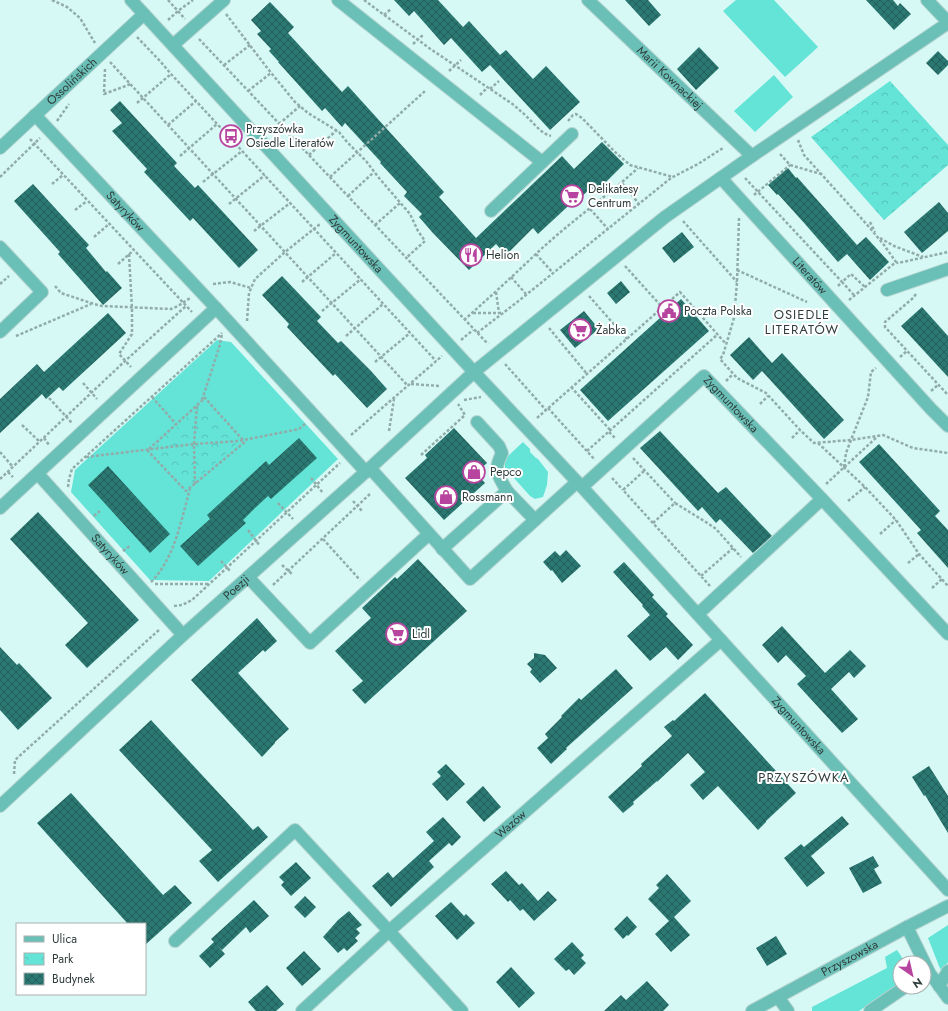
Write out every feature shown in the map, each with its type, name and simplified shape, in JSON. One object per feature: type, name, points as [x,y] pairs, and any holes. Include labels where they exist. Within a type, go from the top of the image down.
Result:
[{"type":"street","name":"Zygmuntowska","points":[[131,0],[474,372],[580,484],[948,890]]},
{"type":"street","points":[[173,45],[224,0]]},
{"type":"street","points":[[338,0],[542,162]]},
{"type":"street","name":"Marii Kownackiej","points":[[588,0],[752,156]]},
{"type":"street","points":[[474,372],[665,217],[948,22],[927,0]]},
{"type":"street","name":"Ossolińskich","points":[[0,148],[144,14]]},
{"type":"street","name":"Satyryków","points":[[35,115],[470,579],[535,520]]},
{"type":"street","points":[[491,211],[542,162],[569,128]]},
{"type":"street","name":"Literatów","points":[[720,178],[926,404],[948,426]]},
{"type":"street","points":[[0,247],[42,292],[5,335]]},
{"type":"street","points":[[888,290],[948,269]]},
{"type":"street","points":[[0,508],[216,308]]},
{"type":"street","name":"Poezji","points":[[0,806],[182,635],[368,470],[474,372]]},
{"type":"street","name":"Zygmuntowska","points":[[580,484],[606,471],[704,376],[822,499],[948,634]]},
{"type":"street","points":[[477,422],[499,446],[502,453],[497,463],[496,471],[507,491],[535,520],[580,484]]},
{"type":"street","name":"Satyryków","points":[[38,474],[182,635]]},
{"type":"street","points":[[442,549],[507,491]]},
{"type":"street","points":[[698,614],[822,499]]},
{"type":"street","points":[[248,576],[310,643],[429,534]]},
{"type":"street","name":"Wazów","points":[[302,1011],[389,931],[721,640]]},
{"type":"street","points":[[175,941],[295,830],[462,1011]]},
{"type":"street","name":"Przyszowska","points":[[752,1011],[948,906]]},
{"type":"street","points":[[907,927],[919,955]]},
{"type":"street","points":[[940,986],[948,971]]},
{"type":"street","points":[[932,979],[940,986],[948,998]]},
{"type":"street","points":[[870,1011],[893,995]]},
{"type":"street","points":[[778,997],[788,1011]]},
{"type":"path","points":[[52,0],[67,7],[80,18],[96,45]]},
{"type":"path","points":[[168,0],[186,20]]},
{"type":"path","points":[[165,23],[193,0]]},
{"type":"path","points":[[364,0],[519,110],[540,130],[550,136],[553,136]]},
{"type":"path","points":[[381,18],[391,9]]},
{"type":"path","points":[[226,14],[295,102],[319,120],[340,132],[410,214],[425,242],[406,258]]},
{"type":"path","points":[[418,39],[423,35]]},
{"type":"path","points":[[136,36],[436,361]]},
{"type":"path","points":[[197,37],[473,330],[488,344]]},
{"type":"path","points":[[224,66],[250,45]]},
{"type":"path","points":[[108,60],[409,385],[444,387]]},
{"type":"path","points":[[445,74],[461,60]]},
{"type":"path","points":[[105,63],[104,94],[131,84]]},
{"type":"path","points":[[248,91],[271,73]]},
{"type":"path","points":[[137,103],[171,74]]},
{"type":"path","points":[[490,89],[498,81]]},
{"type":"path","points":[[330,177],[425,90]]},
{"type":"path","points":[[168,125],[196,101]]},
{"type":"path","points":[[279,124],[300,106]]},
{"type":"path","points":[[569,128],[573,115],[576,114],[582,118],[615,152],[630,165],[673,177]]},
{"type":"path","points":[[180,156],[217,124]]},
{"type":"path","points":[[308,155],[337,130]]},
{"type":"path","points":[[0,177],[33,143],[43,135]]},
{"type":"path","points":[[29,139],[195,316]]},
{"type":"path","points":[[797,139],[804,155],[878,237],[896,262]]},
{"type":"path","points":[[477,333],[673,177],[698,164],[728,144]]},
{"type":"path","points":[[203,182],[242,152]]},
{"type":"path","points":[[778,152],[790,165],[822,174]]},
{"type":"path","points":[[758,192],[790,165]]},
{"type":"path","points":[[464,320],[536,254],[638,168]]},
{"type":"path","points":[[348,196],[374,172]]},
{"type":"path","points":[[52,184],[63,175]]},
{"type":"path","points":[[229,204],[264,175]]},
{"type":"path","points":[[743,176],[854,295],[896,262],[898,263],[948,252]]},
{"type":"path","points":[[622,183],[639,204]]},
{"type":"path","points":[[75,210],[87,200]]},
{"type":"path","points":[[254,231],[290,203]]},
{"type":"path","points":[[375,225],[400,203]]},
{"type":"path","points":[[590,209],[608,229]]},
{"type":"path","points":[[739,215],[737,282],[734,318],[723,355],[720,359],[737,378],[766,393],[800,430],[814,443],[817,443],[865,487],[896,520],[919,554],[948,586]]},
{"type":"path","points":[[682,220],[737,282]]},
{"type":"path","points":[[246,323],[249,293],[255,279],[285,252],[324,221]]},
{"type":"path","points":[[870,222],[878,237],[894,246],[924,257]]},
{"type":"path","points":[[94,237],[109,224]]},
{"type":"path","points":[[118,264],[134,250]]},
{"type":"path","points":[[302,282],[336,253]]},
{"type":"path","points":[[129,254],[132,334],[119,354],[131,367]]},
{"type":"path","points":[[536,254],[553,273]]},
{"type":"path","points":[[625,265],[662,308]]},
{"type":"path","points":[[737,270],[807,302]]},
{"type":"path","points":[[837,287],[851,274],[865,287]]},
{"type":"path","points":[[511,277],[526,294]]},
{"type":"path","points":[[322,311],[361,280]]},
{"type":"path","points":[[50,282],[61,293],[102,306],[171,308],[178,306],[193,296]]},
{"type":"path","points":[[208,284],[230,282],[251,288]]},
{"type":"path","points":[[496,291],[501,313]]},
{"type":"path","points":[[537,418],[680,292],[726,344]]},
{"type":"path","points":[[917,293],[885,322],[885,327],[948,395]]},
{"type":"path","points":[[588,295],[626,340]]},
{"type":"path","points":[[5,335],[91,303]]},
{"type":"path","points":[[346,336],[384,304]]},
{"type":"path","points":[[0,479],[186,306]]},
{"type":"path","points":[[473,312],[501,313]]},
{"type":"path","points":[[548,326],[587,374]]},
{"type":"path","points":[[460,341],[473,330]]},
{"type":"path","points":[[68,490],[72,469],[222,333],[204,397],[148,449]]},
{"type":"path","points":[[375,362],[410,333]]},
{"type":"path","points":[[587,451],[718,334]]},
{"type":"path","points":[[350,436],[442,356]]},
{"type":"path","points":[[504,363],[623,490],[644,470]]},
{"type":"path","points":[[844,467],[846,453],[868,397],[871,372],[877,366]]},
{"type":"path","points":[[724,384],[733,374]]},
{"type":"path","points":[[83,383],[97,399]]},
{"type":"path","points":[[571,388],[619,442]]},
{"type":"path","points":[[760,404],[768,396]]},
{"type":"path","points":[[152,397],[176,424]]},
{"type":"path","points":[[204,397],[244,442]]},
{"type":"path","points":[[421,455],[466,415],[456,401],[481,397]]},
{"type":"path","points":[[49,398],[72,424]]},
{"type":"path","points":[[389,433],[394,398]]},
{"type":"path","points":[[195,484],[194,444],[197,405]]},
{"type":"path","points":[[149,583],[159,574],[175,541],[190,489],[244,442],[299,430],[309,421]]},
{"type":"path","points":[[22,425],[40,442]]},
{"type":"path","points":[[792,438],[800,430]]},
{"type":"path","points":[[817,443],[883,435],[913,448],[948,453]]},
{"type":"path","points":[[823,486],[878,436]]},
{"type":"path","points":[[44,438],[49,445]]},
{"type":"path","points":[[86,457],[194,444],[244,442]]},
{"type":"path","points":[[148,449],[186,491],[190,489]]},
{"type":"path","points":[[0,452],[13,466]]},
{"type":"path","points":[[629,454],[675,503],[716,529],[742,558]]},
{"type":"path","points":[[172,607],[182,605],[192,600],[344,459]]},
{"type":"path","points":[[623,490],[644,470]]},
{"type":"path","points":[[606,471],[710,586]]},
{"type":"path","points":[[8,472],[13,477]]},
{"type":"path","points":[[311,478],[320,490]]},
{"type":"path","points":[[848,501],[865,487]]},
{"type":"path","points":[[273,585],[371,493]]},
{"type":"path","points":[[349,498],[362,511]]},
{"type":"path","points":[[278,503],[291,517]]},
{"type":"path","points":[[653,523],[675,503]]},
{"type":"path","points":[[880,534],[896,520]]},
{"type":"path","points":[[248,530],[260,546]]},
{"type":"path","points":[[323,539],[369,589]]},
{"type":"path","points":[[121,552],[131,545]]},
{"type":"path","points":[[701,576],[733,548]]},
{"type":"path","points":[[908,563],[919,554]]},
{"type":"path","points":[[221,561],[231,572]]},
{"type":"path","points":[[279,562],[292,574]]},
{"type":"path","points":[[146,579],[149,583]]},
{"type":"path","points":[[932,588],[942,579]]},
{"type":"path","points":[[149,583],[209,584]]},
{"type":"path","points":[[14,775],[15,760],[165,625]]},
{"type":"green space","points":[[736,0],[774,0],[818,47],[785,77],[723,11]]},
{"type":"green space","points":[[774,75],[793,97],[755,132],[734,111]]},
{"type":"green space","points":[[890,81],[948,145],[948,165],[884,220],[811,137]]},
{"type":"green space","points":[[217,340],[231,342],[338,459],[209,581],[150,580],[71,492],[75,470]]},
{"type":"green space","points":[[205,402],[240,441],[185,489],[150,451]]},
{"type":"green space","points":[[523,442],[548,472],[547,485],[543,497],[535,499],[530,496],[505,470],[505,461],[508,456]]},
{"type":"green space","points":[[948,925],[948,962],[942,972],[928,938]]},
{"type":"green space","points":[[897,950],[900,955],[892,955],[892,988],[859,1011],[812,1011],[812,1007],[887,968],[885,957]]},
{"type":"building","points":[[394,0],[438,0],[463,27],[469,21],[500,55],[506,50],[533,79],[546,66],[580,102],[550,130],[490,65],[482,72],[451,38],[444,45],[414,11],[409,16]]},
{"type":"building","points":[[625,0],[648,0],[661,15],[649,26]]},
{"type":"building","points":[[866,0],[893,0],[898,6],[900,3],[911,14],[894,30]]},
{"type":"building","points":[[270,2],[294,27],[288,33],[342,92],[348,86],[444,192],[439,197],[476,238],[562,156],[574,169],[602,142],[624,164],[596,192],[591,188],[580,198],[579,196],[538,234],[533,228],[506,255],[496,244],[469,270],[419,217],[422,214],[404,196],[407,192],[380,163],[381,162],[345,123],[342,127],[325,108],[322,111],[269,51],[271,49],[257,34],[261,31],[251,20]]},
{"type":"building","points":[[699,47],[719,68],[696,90],[677,69]]},
{"type":"building","points":[[938,51],[948,61],[948,65],[938,75],[926,63]]},
{"type":"building","points":[[120,101],[177,163],[174,166],[195,188],[198,185],[258,250],[239,268],[193,218],[190,221],[144,172],[147,169],[112,131],[122,123],[110,110]]},
{"type":"building","points":[[788,168],[857,245],[866,237],[889,262],[870,280],[847,254],[838,262],[778,194],[777,195],[768,185]]},
{"type":"building","points":[[33,184],[89,245],[86,248],[122,288],[103,305],[58,254],[60,252],[14,201]]},
{"type":"building","points":[[939,202],[948,213],[948,231],[922,253],[904,232]]},
{"type":"building","points":[[682,232],[694,247],[674,263],[662,248]]},
{"type":"building","points":[[282,276],[321,317],[317,321],[338,343],[341,341],[387,389],[367,408],[335,374],[333,376],[287,327],[289,324],[262,295]]},
{"type":"building","points":[[621,281],[630,292],[616,304],[607,293]]},
{"type":"building","points":[[681,299],[709,331],[608,421],[580,390]]},
{"type":"building","points":[[922,307],[948,336],[948,377],[901,326]]},
{"type":"building","name":"Żabka","points":[[584,311],[599,329],[575,348],[560,330]]},
{"type":"building","points":[[108,313],[126,333],[63,391],[59,387],[46,399],[42,394],[0,433],[0,399],[37,364],[44,372]]},
{"type":"building","points":[[749,337],[772,363],[782,353],[844,420],[824,439],[762,371],[753,380],[730,355]]},
{"type":"building","points":[[454,428],[487,463],[476,473],[485,483],[444,520],[405,478],[427,458],[425,455]]},
{"type":"building","points":[[660,431],[718,493],[726,487],[772,536],[753,553],[720,519],[716,523],[702,507],[698,511],[640,448]]},
{"type":"building","points":[[299,438],[317,458],[271,499],[268,496],[243,520],[246,523],[198,566],[180,546],[210,519],[207,515],[266,461],[269,465]]},
{"type":"building","points":[[879,444],[940,511],[935,516],[948,530],[948,568],[917,533],[921,530],[859,462]]},
{"type":"building","points":[[108,466],[170,534],[150,553],[88,485]]},
{"type":"building","points":[[38,512],[139,620],[87,668],[65,645],[88,623],[10,539]]},
{"type":"building","points":[[566,550],[581,566],[562,583],[552,570],[551,571],[543,562],[555,551],[560,556]]},
{"type":"building","name":"Lidl","points":[[418,559],[467,611],[365,704],[352,690],[363,681],[335,651],[371,618],[362,608],[395,577],[397,579]]},
{"type":"building","points":[[624,562],[654,595],[652,597],[668,614],[666,616],[693,645],[678,660],[666,647],[650,661],[627,636],[650,615],[642,606],[643,605],[613,572]]},
{"type":"building","points":[[257,618],[277,641],[265,652],[263,650],[238,673],[289,729],[262,757],[191,680]]},
{"type":"building","points":[[782,626],[825,673],[850,650],[866,666],[854,678],[849,672],[831,689],[858,719],[842,733],[797,684],[806,676],[786,655],[778,663],[762,645]]},
{"type":"building","points":[[0,647],[17,665],[19,663],[52,698],[18,730],[0,710]]},
{"type":"building","points":[[534,653],[545,655],[557,668],[540,683],[530,672],[532,669],[527,664],[534,658]]},
{"type":"building","points":[[616,669],[633,688],[566,748],[567,749],[551,764],[537,748],[548,738],[545,734],[579,698],[581,700]]},
{"type":"building","points":[[705,693],[796,793],[758,830],[718,786],[703,800],[690,785],[705,772],[688,753],[633,802],[634,804],[623,813],[608,797],[672,736],[664,727],[673,720],[674,721]]},
{"type":"building","points":[[151,720],[253,830],[258,826],[268,837],[218,882],[199,861],[212,850],[119,750]]},
{"type":"building","points":[[446,764],[465,784],[447,801],[432,784],[441,776],[437,772]]},
{"type":"building","points":[[929,766],[948,796],[948,833],[925,795],[924,796],[912,777]]},
{"type":"building","points":[[483,786],[501,807],[484,822],[466,802]]},
{"type":"building","points":[[71,793],[163,895],[175,885],[192,903],[146,944],[146,923],[127,923],[37,823]]},
{"type":"building","points":[[842,816],[849,824],[811,856],[825,873],[807,887],[784,858],[801,844],[804,847]]},
{"type":"building","points":[[443,817],[461,837],[452,846],[449,843],[429,861],[434,867],[391,907],[372,886],[388,872],[393,878],[434,841],[426,832]]},
{"type":"building","points":[[873,856],[879,866],[874,869],[882,883],[863,893],[849,868]]},
{"type":"building","points":[[296,862],[311,878],[291,896],[281,885],[284,882],[279,877]]},
{"type":"building","points":[[506,871],[519,885],[522,883],[538,901],[548,891],[557,900],[534,921],[523,909],[520,911],[510,900],[508,902],[491,884]]},
{"type":"building","points":[[667,874],[691,901],[674,917],[690,935],[671,952],[655,934],[669,921],[648,899],[659,888],[656,885]]},
{"type":"building","points":[[305,896],[316,907],[305,918],[294,907]]},
{"type":"building","points":[[254,900],[269,916],[250,933],[246,927],[222,950],[216,944],[225,954],[210,968],[199,956],[214,942],[211,939]]},
{"type":"building","points":[[451,902],[464,916],[466,914],[475,923],[457,940],[435,916]]},
{"type":"building","points":[[349,911],[362,925],[356,929],[360,933],[355,938],[358,941],[347,951],[344,948],[338,953],[323,937],[338,920]]},
{"type":"building","points":[[627,916],[637,927],[623,939],[614,929]]},
{"type":"building","points":[[776,936],[787,954],[767,966],[756,948]]},
{"type":"building","points":[[572,942],[584,955],[581,958],[586,963],[574,975],[569,969],[566,971],[554,959]]},
{"type":"building","points":[[304,951],[321,969],[302,986],[286,968]]},
{"type":"building","points":[[511,967],[535,993],[519,1008],[496,982]]},
{"type":"building","points":[[647,981],[669,1005],[663,1011],[604,1011],[621,995],[626,1000]]},
{"type":"building","points":[[267,985],[284,1004],[276,1011],[256,1011],[248,1002]]},
{"type":"place","name":"Przyszówka Osiedle Literatów","points":[[231,136]]},
{"type":"place","name":"Delikatesy Centrum","points":[[572,196]]},
{"type":"place","name":"Helion","points":[[471,255]]},
{"type":"place","name":"Poczta Polska","points":[[669,311]]},
{"type":"place","name":"Żabka","points":[[580,330]]},
{"type":"place","name":"Pepco","points":[[474,472]]},
{"type":"place","name":"Rossmann","points":[[446,497]]},
{"type":"place","name":"Lidl","points":[[397,634]]},
{"type":"district","name":"OSIEDLE LITERATÓW","points":[[802,322]]},
{"type":"district","name":"PRZYSZÓWKA","points":[[804,777]]}]
